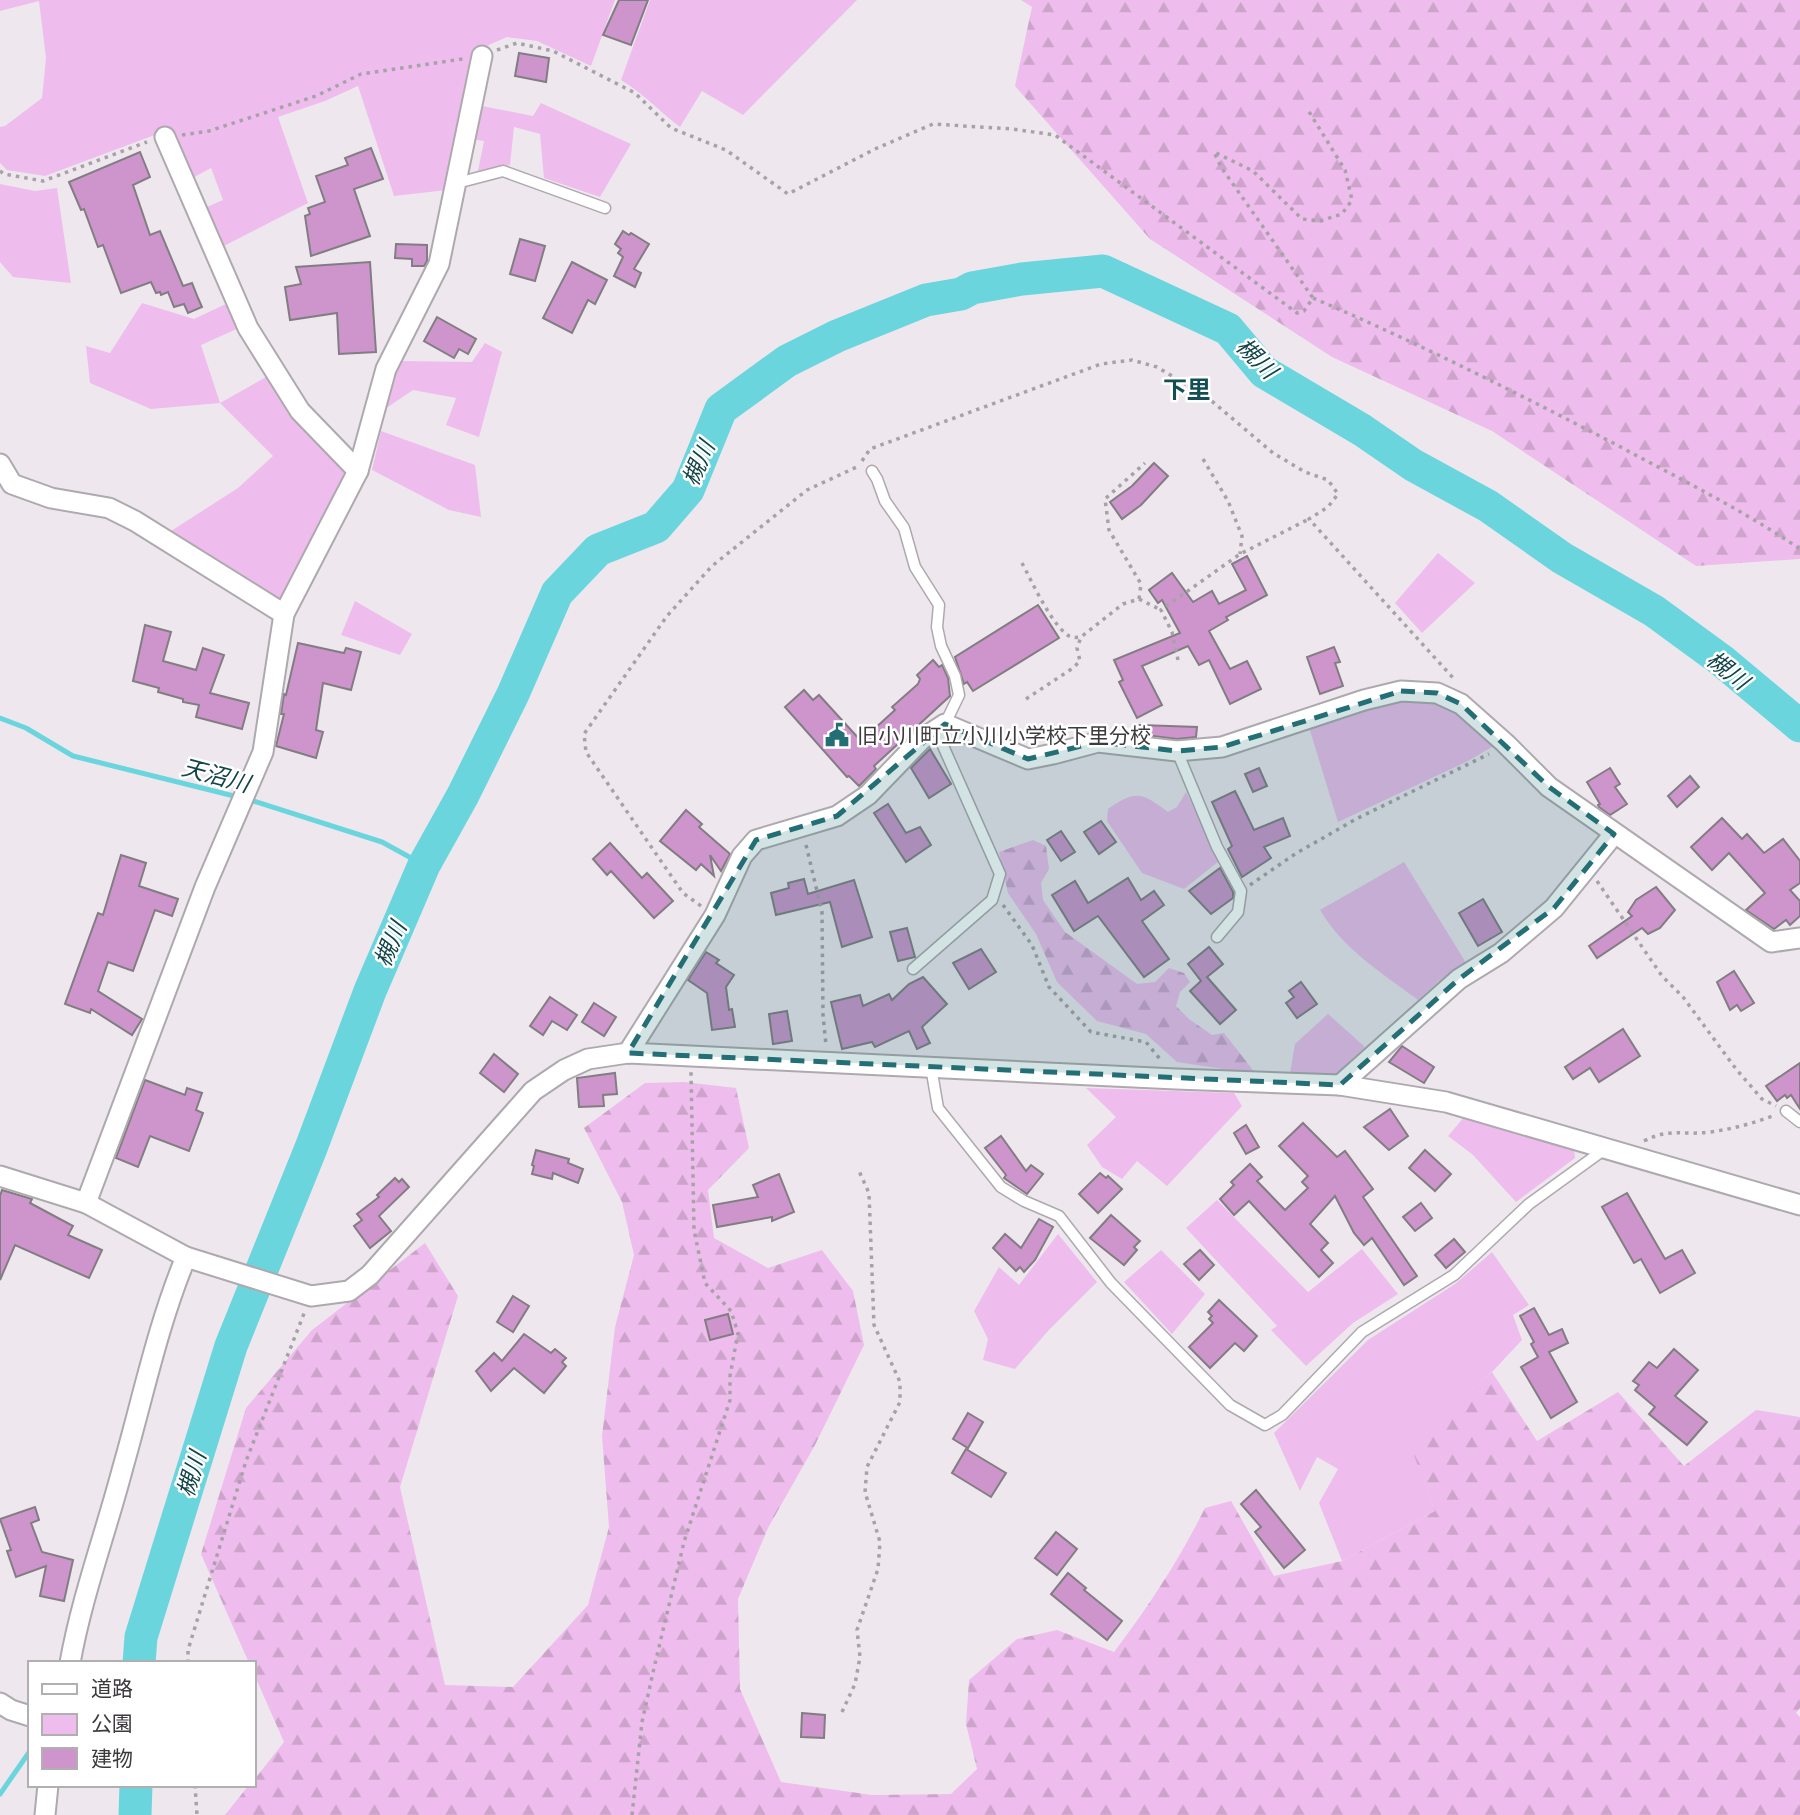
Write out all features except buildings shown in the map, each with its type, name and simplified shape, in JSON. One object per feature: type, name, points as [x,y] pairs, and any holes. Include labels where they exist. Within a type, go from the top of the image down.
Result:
[{"type":"street","points":[[86,1203],[205,887],[263,752],[284,614],[358,471],[386,369],[439,264],[482,56]]},
{"type":"street","points":[[164,137],[248,328],[300,411],[358,471]]},
{"type":"street","points":[[0,464],[12,484],[51,498],[109,508],[135,521],[284,614]]},
{"type":"street","points":[[628,1054],[715,915],[743,856],[756,840],[837,816],[868,795],[922,739],[941,727],[1028,758],[1098,741],[1177,751],[1222,747],[1364,700],[1401,691],[1437,693],[1461,704],[1549,787],[1771,942],[1800,938]]},
{"type":"street","points":[[1340,1084],[1458,979],[1501,953],[1554,908],[1614,834]]},
{"type":"street","points":[[2,1180],[86,1203],[191,1258],[308,1295],[349,1291],[370,1275],[533,1091],[564,1070],[588,1059],[628,1054],[1340,1084],[1446,1102],[1800,1205]]},
{"type":"street","points":[[70,1661],[77,1626],[153,1355],[191,1258]]},
{"type":"street","points":[[0,1703],[28,1715]]},
{"type":"street","points":[[45,1815],[48,1787]]},
{"type":"lane","points":[[457,183],[503,171],[605,208]]},
{"type":"lane","points":[[872,471],[885,501],[904,528],[915,567],[939,605],[937,627],[941,646],[955,676],[959,695],[941,727],[1000,874],[992,900],[913,969]]},
{"type":"lane","points":[[1177,751],[1217,847],[1241,891],[1238,912],[1217,937]]},
{"type":"lane","points":[[931,1066],[939,1108],[1001,1187],[1059,1216],[1111,1283],[1220,1396],[1230,1405],[1265,1425],[1282,1415],[1362,1332],[1454,1275],[1529,1204],[1613,1151]]},
{"type":"lane","points":[[1786,1111],[1800,1122]]},
{"type":"path","points":[[0,171],[43,181],[164,137],[209,131],[316,96],[361,74],[482,56],[517,43],[553,51],[635,93],[671,128],[726,150],[788,194],[875,149],[933,124],[1012,128],[1055,135],[1297,313],[1304,311],[1313,298]]},
{"type":"path","points":[[1308,110],[1345,170],[1352,200],[1342,214],[1320,221],[1302,219],[1253,171],[1214,152],[1221,167],[1313,298],[1476,371],[1708,492],[1772,529],[1800,549]]},
{"type":"path","points":[[715,915],[683,893],[586,752],[584,734],[667,615],[712,566],[807,490],[859,466],[870,449],[1101,364],[1132,360],[1157,367],[1208,397],[1273,453],[1305,472],[1328,480],[1338,494],[1328,507],[1240,554],[1161,610]]},
{"type":"path","points":[[1203,459],[1228,502],[1242,536],[1240,554]]},
{"type":"path","points":[[1139,599],[1141,584],[1121,546],[1109,530],[1105,499],[1145,463]]},
{"type":"path","points":[[1309,519],[1460,685],[1461,704]]},
{"type":"path","points":[[1022,563],[1064,633],[1072,638],[1081,637],[1123,604],[1139,599],[1161,610],[1172,632],[1178,660]]},
{"type":"path","points":[[1026,698],[1073,668],[1080,660],[1077,648],[1081,637]]},
{"type":"path","points":[[1241,891],[1295,854],[1356,819],[1483,758],[1505,743]]},
{"type":"path","points":[[801,827],[822,912],[824,1040],[833,1063]]},
{"type":"path","points":[[1588,868],[1662,976],[1682,997],[1736,1069],[1762,1099],[1786,1111]]},
{"type":"path","points":[[995,893],[1032,945],[1049,987],[1091,1032],[1146,1042],[1176,1079]]},
{"type":"path","points":[[632,1815],[642,1722],[684,1542],[730,1400],[730,1376],[738,1333],[731,1311],[705,1283],[694,1230],[691,1056]]},
{"type":"path","points":[[1613,1151],[1662,1132],[1707,1133],[1745,1126],[1786,1111]]},
{"type":"path","points":[[842,1712],[855,1684],[860,1657],[858,1630],[878,1569],[880,1542],[865,1492],[867,1467],[900,1402],[900,1382],[874,1325],[869,1194],[859,1171]]},
{"type":"path","points":[[188,1661],[188,1650],[246,1461],[308,1295]]},
{"type":"path","points":[[195,1787],[197,1815]]},
{"type":"highlighted area","points":[[1401,691],[1437,693],[1461,704],[1549,787],[1614,834],[1554,908],[1459,979],[1340,1085],[628,1053],[756,840],[837,816],[945,724],[1028,759],[1098,742],[1177,751],[1222,747]]},
{"type":"green space","points":[[0,0],[615,0],[591,66],[537,41],[507,37],[473,52],[447,190],[394,196],[358,86],[278,117],[308,203],[220,248],[202,209],[223,200],[211,168],[189,180],[168,130],[45,176],[7,170],[0,163],[0,127],[42,98],[46,58],[39,1],[0,11]]},
{"type":"green space","points":[[650,0],[857,0],[743,115],[702,91],[680,127],[621,80]]},
{"type":"green space","points":[[1021,0],[1800,0],[1800,559],[1696,566],[1492,431],[1332,357],[1150,239],[1015,86],[1032,7]]},
{"type":"green space","points":[[541,103],[631,144],[600,197],[544,178],[540,134],[514,127],[510,165],[478,171],[484,141],[471,139],[477,105],[533,116]]},
{"type":"green space","points":[[0,184],[35,191],[57,188],[71,283],[13,277],[0,262]]},
{"type":"green space","points":[[142,303],[194,319],[228,303],[239,328],[201,345],[220,403],[151,409],[90,383],[86,346],[110,353]]},
{"type":"green space","points":[[485,343],[502,352],[479,437],[446,425],[456,398],[413,390],[385,409],[393,376],[401,361],[472,362]]},
{"type":"green space","points":[[266,377],[302,427],[348,471],[293,572],[284,594],[275,604],[171,531],[238,488],[273,456],[220,403]]},
{"type":"green space","points":[[381,431],[475,465],[481,517],[449,510],[372,470]]},
{"type":"green space","points":[[1438,553],[1475,583],[1422,633],[1395,603]]},
{"type":"green space","points":[[355,601],[412,634],[400,655],[341,635]]},
{"type":"green space","points":[[1391,699],[1427,699],[1461,713],[1495,745],[1468,761],[1338,822],[1309,727]]},
{"type":"green space","points":[[1186,792],[1219,861],[1184,889],[1142,873],[1107,821],[1108,809],[1132,796],[1145,797],[1168,812],[1177,807]]},
{"type":"green space","points":[[1033,840],[1046,846],[1049,869],[1041,883],[1043,900],[1065,932],[1137,984],[1155,982],[1169,968],[1184,973],[1190,982],[1180,992],[1176,1006],[1212,1035],[1224,1033],[1256,1074],[1177,1062],[1146,1034],[1097,1021],[1057,982],[1036,934],[1008,893],[999,852]]},
{"type":"green space","points":[[1404,862],[1466,963],[1440,980],[1418,1000],[1352,949],[1320,910]]},
{"type":"green space","points":[[1328,1014],[1365,1047],[1334,1076],[1290,1073],[1295,1044]]},
{"type":"green space","points":[[684,1082],[736,1088],[749,1148],[708,1190],[714,1238],[768,1268],[822,1250],[853,1291],[864,1345],[815,1445],[768,1528],[738,1599],[740,1689],[781,1782],[872,1795],[951,1794],[977,1769],[966,1724],[969,1680],[1017,1639],[1057,1630],[1114,1652],[1163,1582],[1205,1508],[1231,1501],[1274,1576],[1342,1561],[1435,1511],[1409,1442],[1492,1372],[1537,1441],[1618,1392],[1684,1466],[1756,1410],[1800,1417],[1800,1708],[1796,1713],[1800,1717],[1800,1815],[225,1815],[247,1787],[256,1787],[256,1777],[284,1742],[256,1679],[256,1661],[248,1661],[201,1554],[246,1408],[312,1330],[425,1243],[458,1296],[400,1487],[445,1685],[513,1687],[588,1605],[609,1527],[602,1436],[615,1327],[634,1255],[622,1202],[584,1128],[645,1083]]},
{"type":"green space","points":[[1086,1088],[1234,1093],[1242,1106],[1167,1186],[1137,1161],[1122,1179],[1102,1167],[1087,1145],[1116,1117]]},
{"type":"green space","points":[[1465,1116],[1574,1149],[1575,1158],[1516,1202],[1473,1155],[1448,1136]]},
{"type":"green space","points":[[1217,1200],[1308,1292],[1362,1249],[1398,1294],[1353,1323],[1306,1366],[1271,1330],[1277,1326],[1186,1228]]},
{"type":"green space","points":[[1058,1234],[1097,1282],[1015,1369],[983,1360],[988,1339],[974,1311],[999,1267],[1019,1285]]},
{"type":"green space","points":[[1161,1250],[1205,1294],[1172,1334],[1124,1282]]},
{"type":"green space","points":[[1492,1252],[1529,1305],[1513,1315],[1522,1340],[1492,1372],[1410,1442],[1435,1511],[1342,1561],[1319,1503],[1338,1469],[1317,1457],[1300,1491],[1274,1433],[1368,1340],[1455,1284]]},
{"type":"waterway","name":"槻川","points":[[139,1661],[141,1637],[231,1346],[311,1148],[370,991],[424,865],[463,795],[513,694],[557,593],[598,550],[656,527],[688,490],[721,409],[787,361],[837,336],[926,300],[1022,279],[1103,271],[1228,329],[1264,372],[1362,430],[1413,465],[1488,506],[1562,558],[1654,611],[1721,660],[1800,726]]},
{"type":"waterway","name":"天沼川","points":[[0,718],[26,728],[73,756],[238,797]]},
{"type":"waterway","name":"天沼川","points":[[247,799],[382,842],[424,865]]},
{"type":"waterway","points":[[0,1794],[28,1754]]},
{"type":"waterway","name":"槻川","points":[[135,1815],[136,1787]]},
{"type":"place","name":"旧小川町立小川小学校下里分校","points":[[837,735]]},
{"type":"district","name":"下里","points":[[1187,389]]}]
